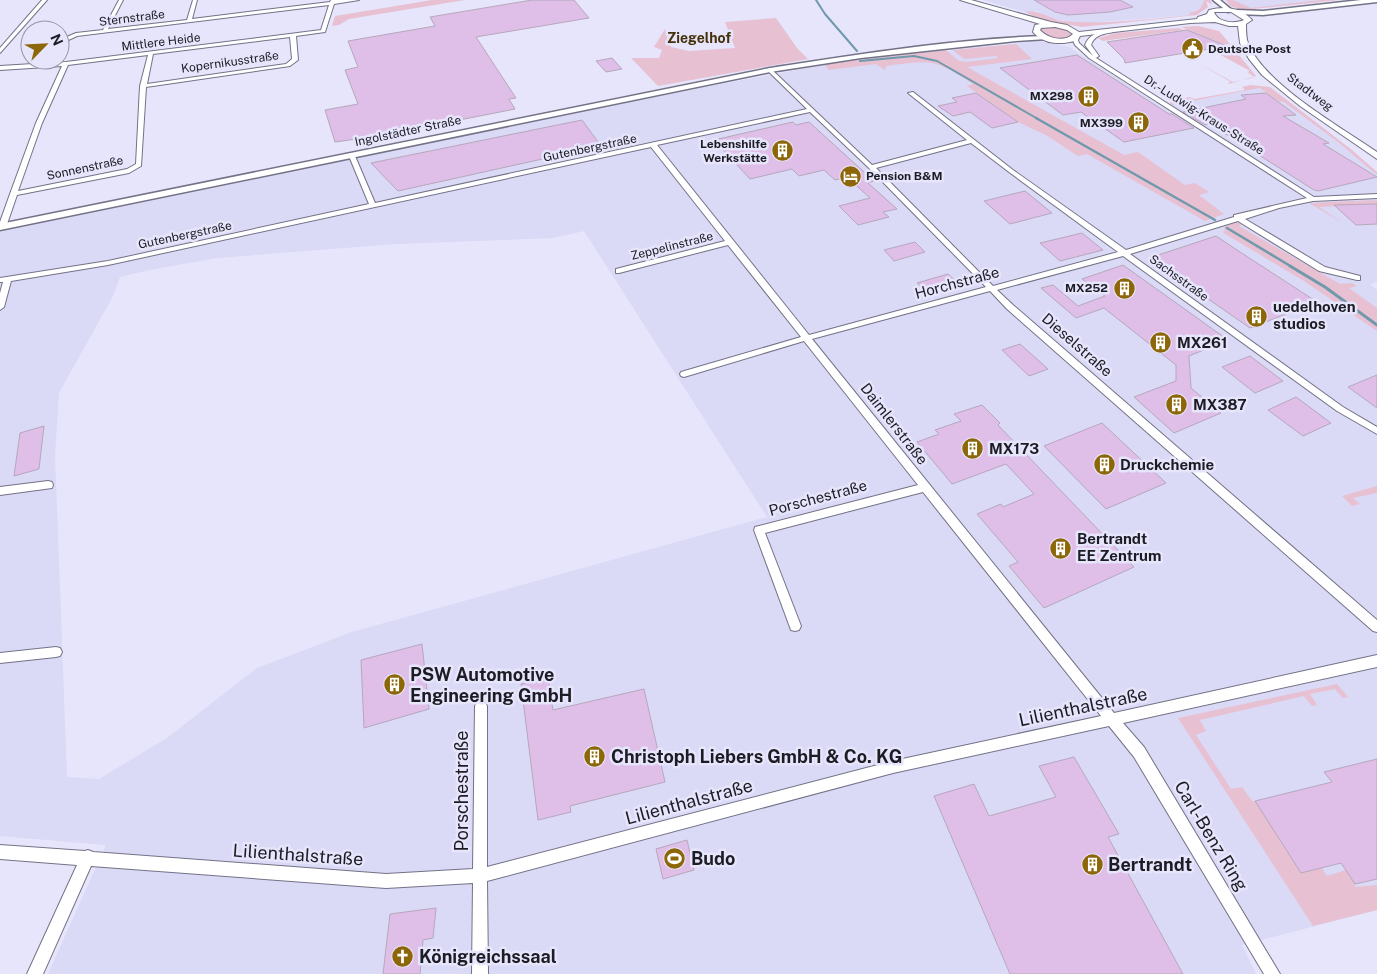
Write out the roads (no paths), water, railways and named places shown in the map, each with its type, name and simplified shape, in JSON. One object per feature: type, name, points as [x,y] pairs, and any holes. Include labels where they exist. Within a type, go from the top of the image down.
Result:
[{"type":"main road","points":[[963,0],[1049,24],[1070,28],[1103,30]]},
{"type":"main road","points":[[1212,12],[1217,20]]},
{"type":"main road","points":[[1190,20],[1212,12],[1233,12],[1245,20]]},
{"type":"main road","points":[[1011,14],[1037,30],[1045,38],[1059,41],[1103,30],[1190,20],[1217,20],[1230,24],[1245,20]]},
{"type":"main road","name":"Stadtweg","points":[[1238,37],[1245,20]]},
{"type":"main road","points":[[1174,22],[1211,25],[1238,37]]},
{"type":"main road","points":[[1037,30],[1049,24]]},
{"type":"main road","name":"Stadtweg","points":[[1230,24],[1258,65],[1274,81],[1376,155]]},
{"type":"main road","points":[[1070,28],[1076,36]]},
{"type":"street","points":[[0,51],[45,0]]},
{"type":"street","points":[[105,31],[120,0]]},
{"type":"street","points":[[189,21],[195,0]]},
{"type":"street","name":"Sternstraße","points":[[70,38],[76,35],[189,21],[267,8],[357,0]]},
{"type":"street","points":[[1212,12],[1215,0],[1233,12],[1262,13],[1376,0]]},
{"type":"street","name":"Mittlere Heide","points":[[70,64],[324,31],[333,2]]},
{"type":"street","points":[[1245,20],[1262,13]]},
{"type":"street","points":[[1110,68],[1092,52],[1088,43],[1097,34],[1123,28]]},
{"type":"street","points":[[1016,39],[1037,30]]},
{"type":"street","name":"Kopernikusstraße","points":[[143,86],[288,65],[295,60],[292,36]]},
{"type":"street","name":"Dr.-Ludwig-Kraus-Straße","points":[[1076,36],[1077,44],[1083,50],[1313,200]]},
{"type":"street","points":[[1016,39],[1045,38]]},
{"type":"street","name":"Ingolstädter Straße","points":[[1,227],[770,70],[822,61],[1016,39]]},
{"type":"street","name":"Dr.-Ludwig-Kraus-Straße","points":[[1059,41],[1083,50]]},
{"type":"street","name":"Sonnenstraße","points":[[13,194],[129,171],[139,165],[143,86],[151,54]]},
{"type":"street","name":"Mittlere Heide","points":[[0,68],[20,67]]},
{"type":"street","points":[[1,227],[39,122],[63,70]]},
{"type":"street","name":"Dieselstraße","points":[[770,70],[871,167],[992,289],[1377,628]]},
{"type":"street","name":"Sachsstraße","points":[[911,93],[970,141],[1333,404],[1377,431]]},
{"type":"street","name":"Gutenbergstraße","points":[[4,279],[108,263],[811,110]]},
{"type":"street","points":[[871,167],[970,141]]},
{"type":"street","name":"Daimlerstraße","points":[[653,145],[1077,678],[1114,720]]},
{"type":"street","points":[[352,156],[373,206]]},
{"type":"street","name":"Horchstraße","points":[[684,374],[806,338],[1125,253],[1237,217],[1278,206],[1313,200],[1377,196]]},
{"type":"street","points":[[1237,217],[1322,269],[1358,278]]},
{"type":"street","name":"Zeppelinstraße","points":[[619,271],[731,242]]},
{"type":"street","points":[[0,307],[4,279]]},
{"type":"street","points":[[0,491],[48,484]]},
{"type":"street","name":"Porschestraße","points":[[795,626],[760,530],[925,487]]},
{"type":"street","points":[[0,658],[56,652]]},
{"type":"street","name":"Lilienthalstraße","points":[[0,852],[386,881],[481,876],[893,767],[1377,661]]},
{"type":"street","name":"Porschestraße","points":[[480,974],[481,706]]},
{"type":"street","name":"Carl-Benz Ring","points":[[1114,720],[1139,752],[1272,974]]},
{"type":"street","points":[[35,974],[88,858]]},
{"type":"waterway","points":[[816,0],[825,14],[857,51]]},
{"type":"waterway","points":[[860,61],[914,56],[937,61],[1038,119]]},
{"type":"waterway","points":[[1036,118],[1215,220]]},
{"type":"waterway","points":[[1227,228],[1292,267]]},
{"type":"waterway","points":[[1290,266],[1325,287],[1377,325]]},
{"type":"place","name":"Deutsche Post","points":[[1192,49]]},
{"type":"place","name":"MX298","points":[[1089,96]]},
{"type":"place","name":"MX399","points":[[1139,123]]},
{"type":"place","name":"Lebenshilfe Werkstätte","points":[[783,151]]},
{"type":"place","name":"Pension B&M","points":[[850,176]]},
{"type":"place","name":"MX252","points":[[1124,288]]},
{"type":"place","name":"uedelhoven studios","points":[[1257,316]]},
{"type":"place","name":"MX261","points":[[1161,343]]},
{"type":"place","name":"MX387","points":[[1177,405]]},
{"type":"place","name":"MX173","points":[[973,449]]},
{"type":"place","name":"Druckchemie","points":[[1104,465]]},
{"type":"place","name":"Bertrandt EE Zentrum","points":[[1061,548]]},
{"type":"place","name":"PSW Automotive Engineering GmbH","points":[[394,685]]},
{"type":"place","name":"Christoph Liebers GmbH & Co. KG","points":[[595,757]]},
{"type":"place","name":"Budo","points":[[675,859]]},
{"type":"place","name":"Bertrandt","points":[[1092,865]]},
{"type":"place","name":"Königreichssaal","points":[[403,957]]},
{"type":"district","name":"Ziegelhof","points":[[699,38]]}]
